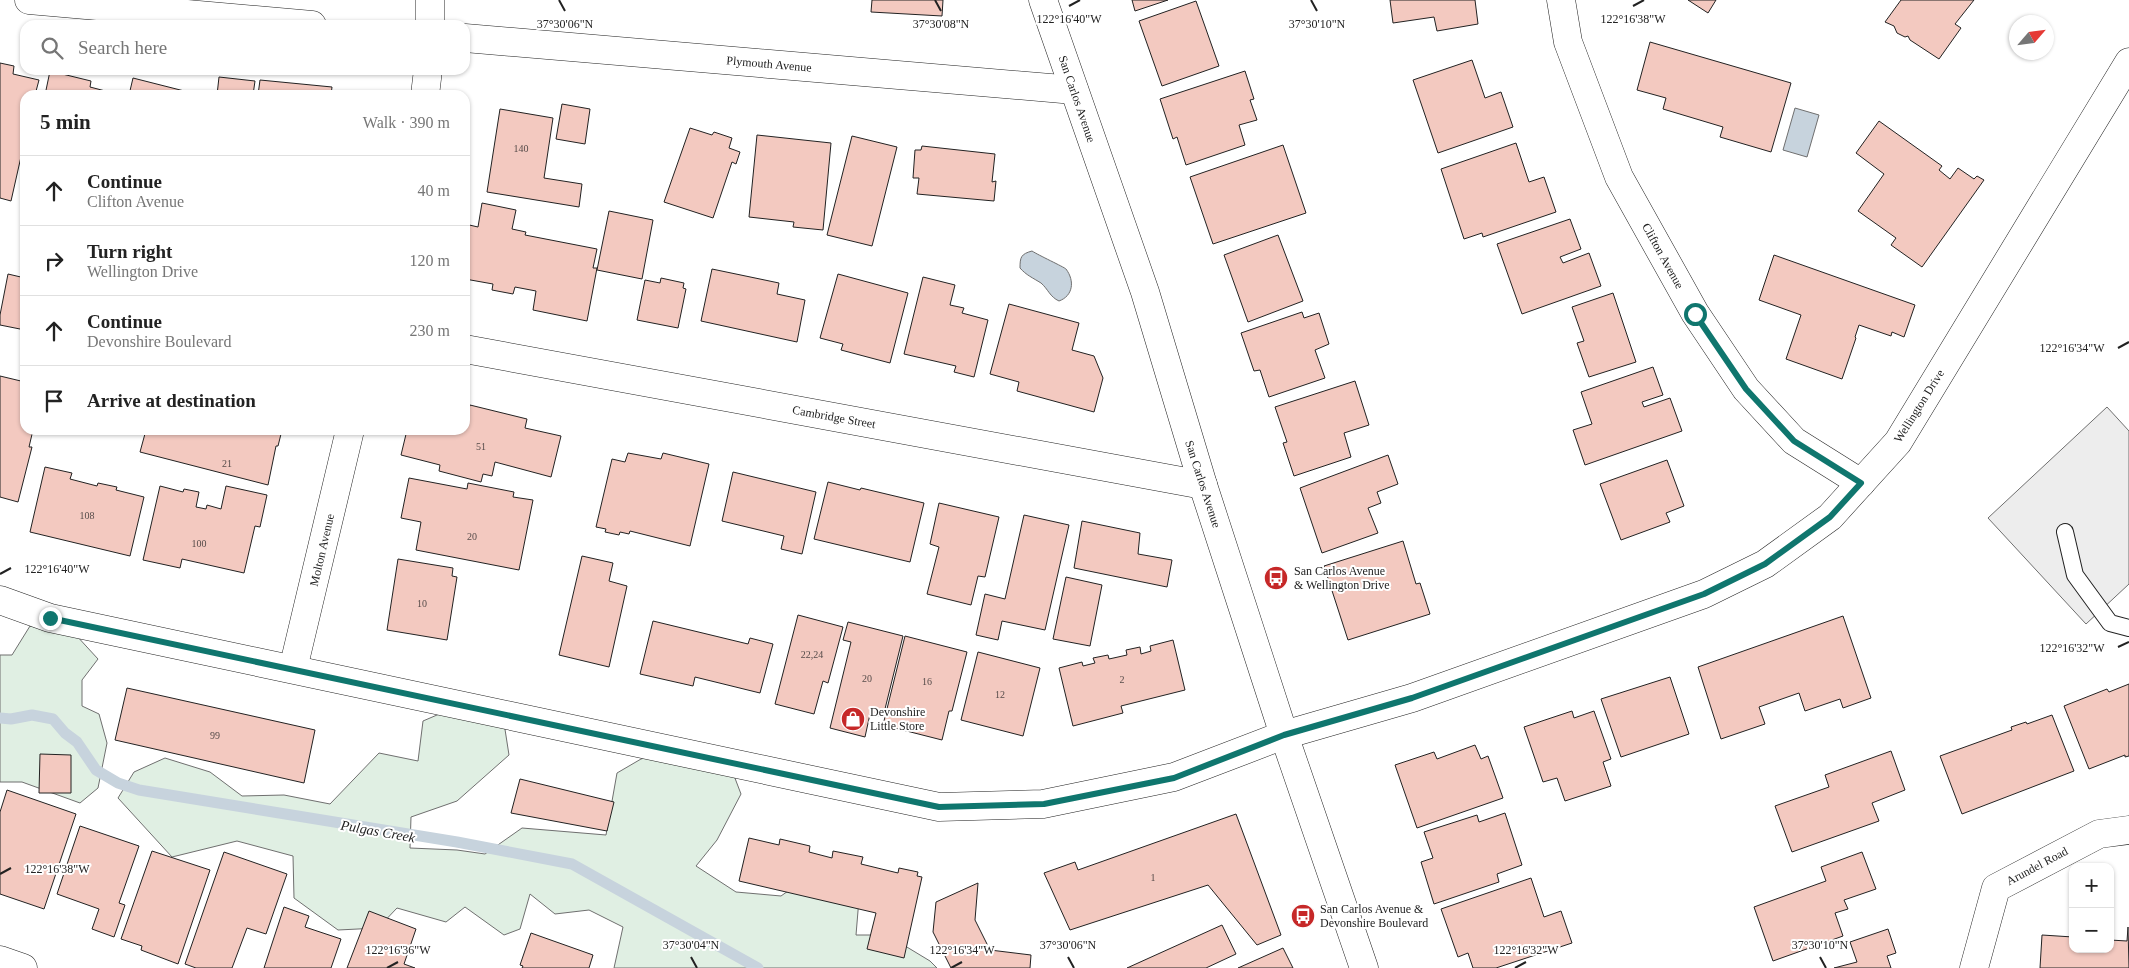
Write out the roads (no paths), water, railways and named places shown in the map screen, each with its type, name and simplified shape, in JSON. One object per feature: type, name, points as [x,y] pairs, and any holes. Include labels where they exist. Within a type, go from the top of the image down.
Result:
[{"type":"street","points":[[29,0],[255,20]]},
{"type":"street","points":[[430,0],[430,20]]},
{"type":"street","name":"San Carlos Avenue","points":[[1043,0],[1145,292],[1202,485],[1284,735],[1364,968]]},
{"type":"street","name":"Clifton Avenue","points":[[1561,0],[1568,42],[1619,177],[1695,314],[1746,389],[1794,441],[1861,483]]},
{"type":"street","name":"Plymouth Avenue","points":[[470,38],[1074,90]]},
{"type":"street","name":"Wellington Drive","points":[[0,600],[50,618],[939,807],[1044,804],[1174,778],[1284,735],[1412,698],[1704,594],[1765,564],[1830,517],[1898,442],[2129,62]]},
{"type":"street","points":[[426,90],[427,75]]},
{"type":"street","name":"Cambridge Street","points":[[470,350],[1202,485]]},
{"type":"street","name":"Molton Avenue","points":[[293,669],[349,435]]},
{"type":"street","name":"Arundel Road","points":[[1974,968],[1996,888],[2099,834],[2129,830]]},
{"type":"street","points":[[0,960],[22,968]]},
{"type":"lane","points":[[2065,532],[2075,575],[2110,623],[2129,628]]},
{"type":"waterway","name":"Pulgas Creek","points":[[0,718],[11,719],[32,715],[53,719],[65,733],[77,742],[96,770],[118,783],[139,790],[457,842],[572,864],[758,968]]},
{"type":"place","name":"San Carlos Avenue & Wellington Drive","points":[[1276,578]]},
{"type":"place","name":"Devonshire Little Store","points":[[853,719]]},
{"type":"place","name":"San Carlos Avenue & Devonshire Boulevard","points":[[1303,916]]}]
